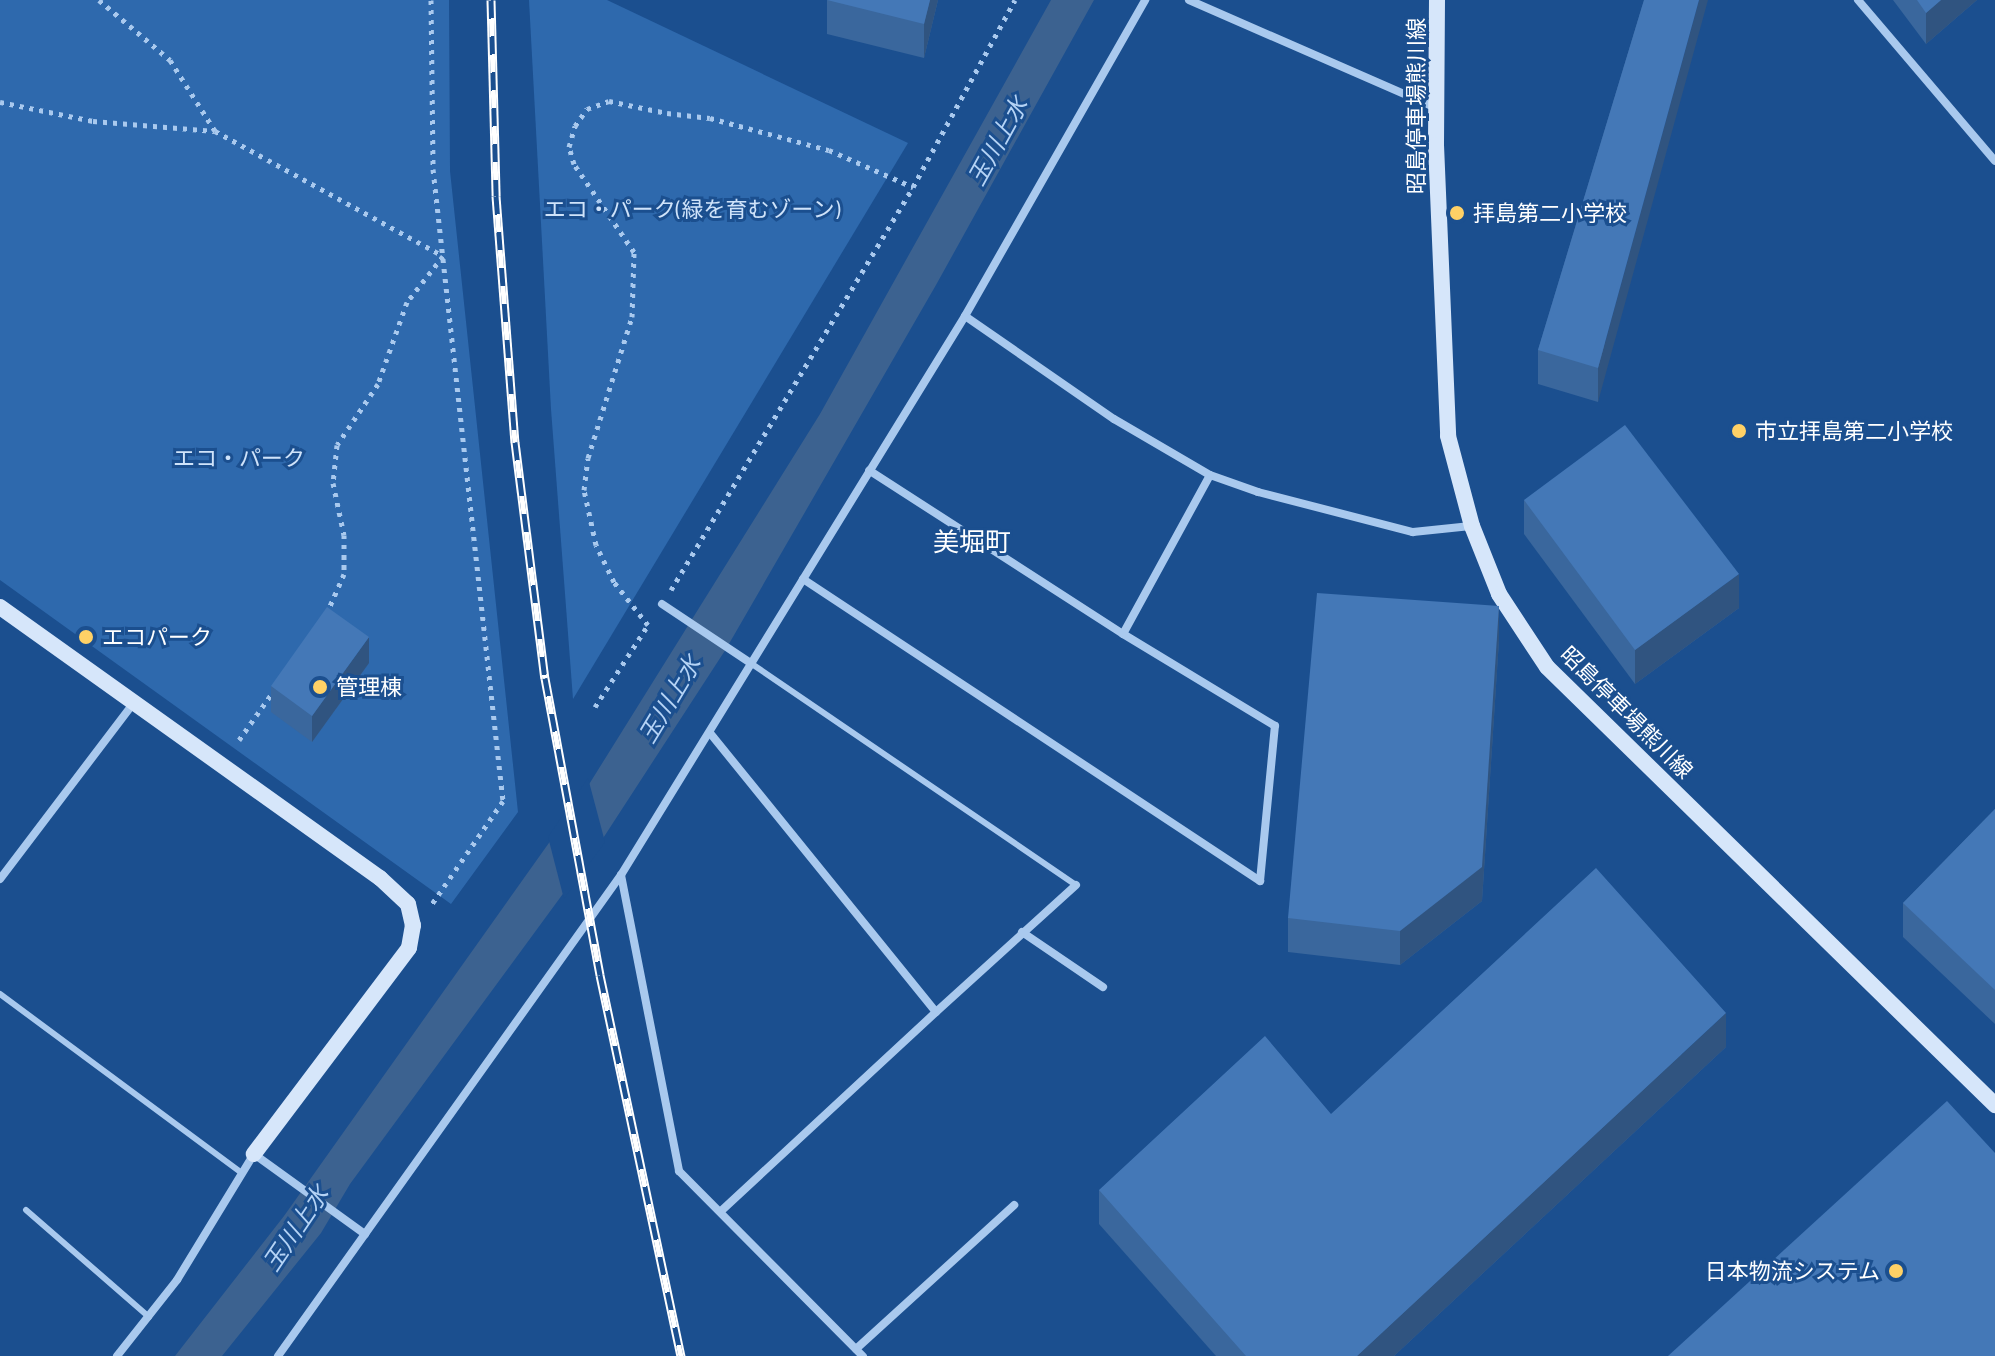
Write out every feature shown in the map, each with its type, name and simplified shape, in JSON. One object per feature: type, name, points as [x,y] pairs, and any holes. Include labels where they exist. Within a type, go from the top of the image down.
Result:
[{"type":"main road","name":"昭島停車場熊川線","points":[[1437,0],[1436,145],[1448,436],[1472,526],[1499,594],[1547,667],[1995,1105]]},
{"type":"main road","points":[[0,607],[132,705],[380,878],[408,904],[413,925],[409,948],[254,1154]]},
{"type":"street","points":[[278,1356],[621,875],[965,316],[1145,0]]},
{"type":"street","points":[[1189,0],[1438,109]]},
{"type":"street","points":[[1858,0],[1995,161]]},
{"type":"street","points":[[965,316],[1114,419],[1210,475],[1258,492],[1413,532],[1472,526]]},
{"type":"street","points":[[803,579],[1260,881],[1275,726],[1123,634],[869,470]]},
{"type":"street","points":[[1123,634],[1210,475]]},
{"type":"street","points":[[662,604],[752,664]]},
{"type":"street","points":[[0,879],[132,705]]},
{"type":"street","points":[[710,733],[936,1012]]},
{"type":"street","points":[[621,875],[679,1171],[863,1356]]},
{"type":"street","points":[[720,1212],[1076,885]]},
{"type":"street","points":[[1022,932],[1103,987]]},
{"type":"street","points":[[117,1356],[177,1280],[254,1154],[365,1234]]},
{"type":"street","points":[[856,1349],[1014,1205]]},
{"type":"lane","points":[[752,664],[1076,885]]},
{"type":"lane","points":[[0,994],[242,1173]]},
{"type":"lane","points":[[26,1210],[149,1317]]},
{"type":"path","points":[[99,0],[170,60],[215,131]]},
{"type":"path","points":[[413,925],[426,913],[503,801],[433,169],[431,0]]},
{"type":"path","points":[[595,707],[662,604],[913,187],[1015,0]]},
{"type":"path","points":[[648,625],[614,582],[596,545],[584,490],[588,458],[632,317],[634,252],[574,164],[569,147],[575,126],[587,109],[609,101],[710,118],[829,150],[913,187]]},
{"type":"path","points":[[0,111],[3,103],[93,121],[215,131],[443,256]]},
{"type":"path","points":[[320,623],[344,574],[344,535],[333,483],[337,445],[378,384],[407,302],[443,256]]},
{"type":"path","points":[[239,740],[275,688]]},
{"type":"green space","name":"エコ・パーク","points":[[0,0],[449,0],[450,171],[518,812],[451,904],[0,580]]},
{"type":"green space","name":"エコ・パーク(緑を育むゾーン)","points":[[529,0],[607,0],[908,143],[573,699],[551,409]]},
{"type":"water","name":"玉川上水","points":[[1051,0],[1094,0],[936,285],[726,649],[598,846],[350,1184],[321,1233],[222,1356],[175,1356],[284,1216],[578,802],[820,414]]},
{"type":"pier","points":[[588,778],[605,842],[564,899],[548,837]]},
{"type":"building","points":[[827,0],[930,0],[924,24]]},
{"type":"building","points":[[1644,0],[1699,0],[1598,368],[1538,350]]},
{"type":"building","points":[[1917,0],[1941,0],[1926,13]]},
{"type":"building","points":[[1625,425],[1739,574],[1635,650],[1524,500]]},
{"type":"building","points":[[1317,593],[1499,606],[1482,867],[1400,931],[1288,918]]},
{"type":"building","points":[[327,607],[369,637],[312,716],[271,686]]},
{"type":"building","points":[[1995,809],[1995,990],[1903,903]]},
{"type":"building","points":[[1596,868],[1726,1013],[1357,1356],[1246,1356],[1099,1190],[1265,1036],[1331,1114]]},
{"type":"building","name":"日本物流システム","points":[[1947,1101],[1995,1153],[1995,1356],[1668,1356]]},
{"type":"railway","points":[[491,0],[496,196],[515,442],[545,678],[600,975],[681,1356]]},
{"type":"place","name":"拝島第二小学校","points":[[1457,213]]},
{"type":"place","name":"市立拝島第二小学校","points":[[1739,431]]},
{"type":"place","name":"エコパーク","points":[[86,637]]},
{"type":"place","name":"管理棟","points":[[320,687]]},
{"type":"place","name":"日本物流システム","points":[[1896,1271]]},
{"type":"district","name":"美堀町","points":[[972,541]]}]
